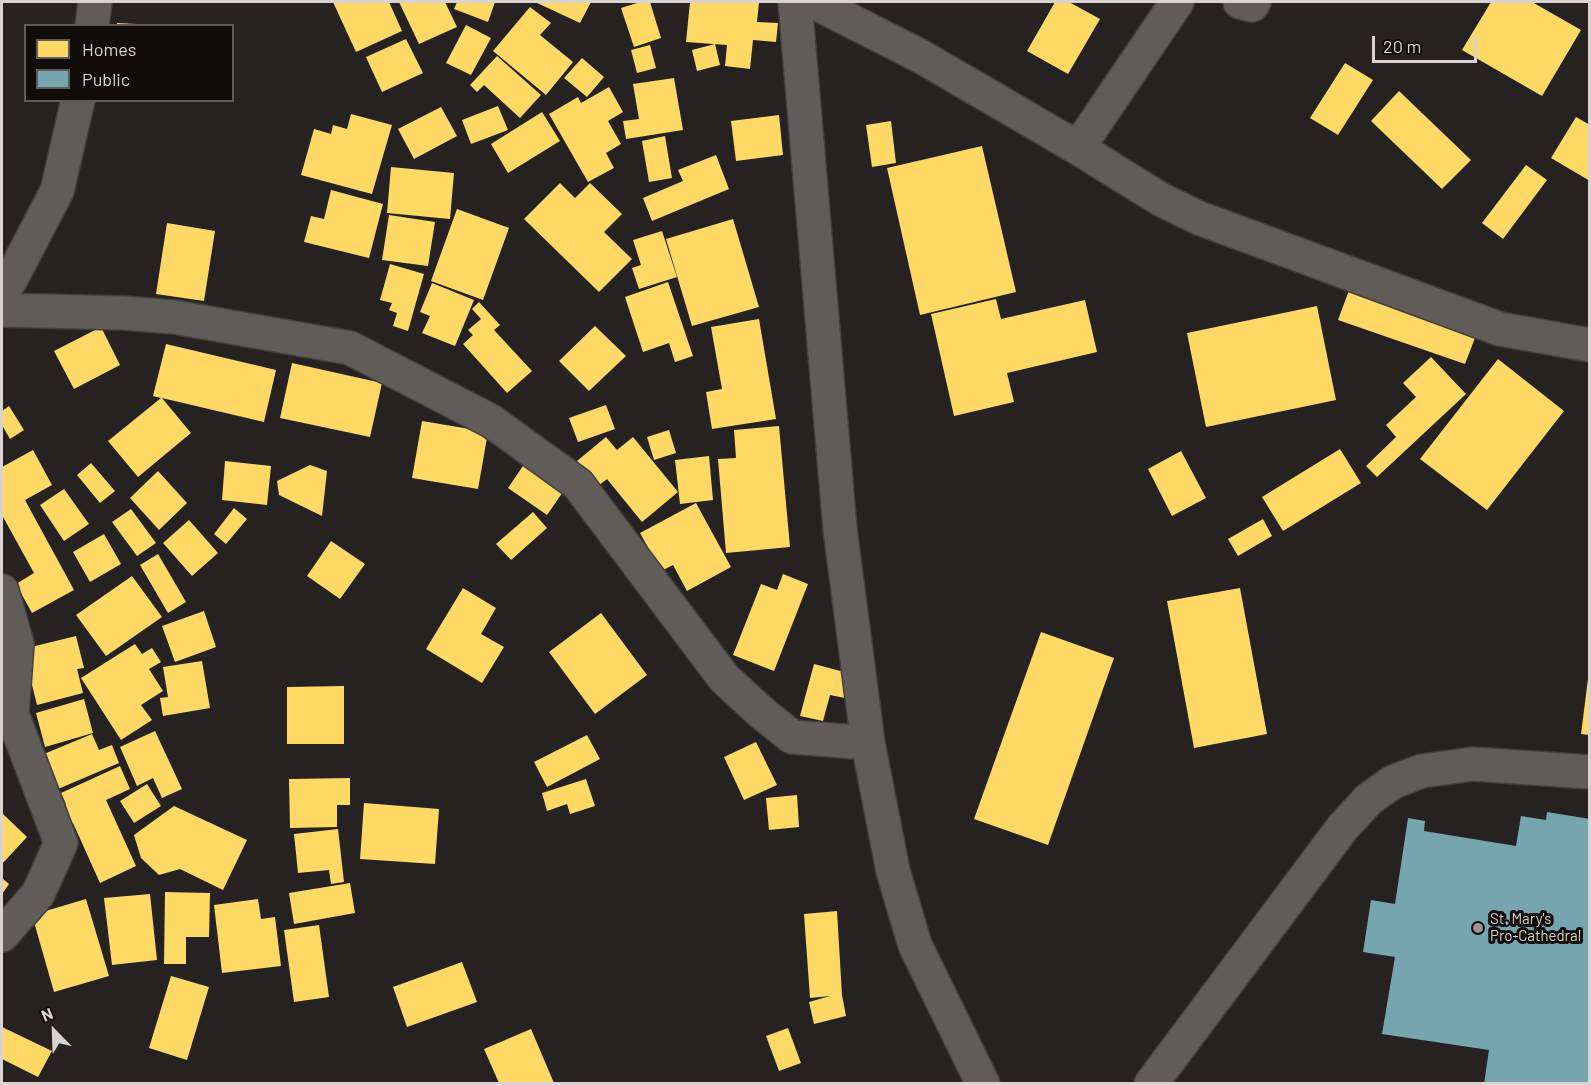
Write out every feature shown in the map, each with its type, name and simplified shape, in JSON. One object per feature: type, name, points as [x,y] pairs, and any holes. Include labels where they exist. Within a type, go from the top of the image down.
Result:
[{"type":"street","points":[[92,24],[95,2]]},
{"type":"street","points":[[795,2],[840,529],[868,743],[893,871],[915,945],[983,1083]]},
{"type":"street","points":[[814,2],[922,57],[1160,199],[1198,218],[1500,329],[1590,345]]},
{"type":"street","points":[[1078,148],[1177,2]]},
{"type":"street","points":[[1240,2],[1252,5],[1254,2]]},
{"type":"street","points":[[2,292],[57,191],[78,102]]},
{"type":"street","points":[[2,310],[123,313],[174,317],[350,348],[491,421],[578,484],[724,678],[792,737],[868,743]]},
{"type":"street","points":[[2,591],[17,644],[12,714],[60,843],[38,894],[2,935]]},
{"type":"street","points":[[1151,1083],[1343,827],[1369,799],[1393,782],[1422,771],[1463,765],[1590,772]]},
{"type":"building: Homes","points":[[333,2],[389,2],[402,31],[356,52]]},
{"type":"building: Homes","points":[[399,2],[445,2],[457,27],[419,44]]},
{"type":"building: Homes","points":[[457,2],[495,2],[488,22],[454,9]]},
{"type":"building: Homes","points":[[535,2],[591,2],[580,23]]},
{"type":"building: Homes","points":[[640,2],[650,2],[661,38],[634,47],[621,8]]},
{"type":"building: Homes","points":[[690,2],[759,2],[757,22],[778,23],[776,42],[753,40],[750,69],[725,66],[727,45],[686,42]]},
{"type":"building: Homes","points":[[1055,2],[1069,2],[1100,19],[1068,74],[1027,51]]},
{"type":"building: Homes","points":[[1491,2],[1532,2],[1581,30],[1542,96],[1462,50]]},
{"type":"building: Homes","points":[[530,7],[551,23],[540,35],[573,62],[546,95],[493,51]]},
{"type":"building: Homes","points":[[466,25],[491,38],[471,75],[446,63]]},
{"type":"building: Homes","points":[[406,39],[423,73],[382,92],[366,57]]},
{"type":"building: Homes","points":[[715,44],[720,65],[697,71],[692,50]]},
{"type":"building: Homes","points":[[650,45],[656,68],[637,73],[631,50]]},
{"type":"building: Homes","points":[[497,56],[541,95],[520,118],[484,85],[477,92],[470,85]]},
{"type":"building: Homes","points":[[582,58],[604,77],[587,97],[564,78]]},
{"type":"building: Homes","points":[[1345,63],[1373,80],[1338,135],[1310,118]]},
{"type":"building: Homes","points":[[674,78],[683,130],[626,139],[623,121],[639,119],[633,84]]},
{"type":"building: Homes","points":[[609,87],[623,112],[608,121],[621,144],[606,153],[614,168],[588,182],[549,114],[578,97],[581,103]]},
{"type":"building: Homes","points":[[1399,91],[1471,160],[1442,189],[1371,121]]},
{"type":"building: Homes","points":[[498,106],[508,130],[471,144],[462,120]]},
{"type":"building: Homes","points":[[441,107],[457,136],[414,159],[398,129]]},
{"type":"building: Homes","points":[[542,112],[560,141],[508,173],[491,144]]},
{"type":"building: Homes","points":[[351,114],[392,125],[372,194],[301,175],[314,129],[331,134],[333,125],[347,129]]},
{"type":"building: Homes","points":[[779,115],[783,155],[736,161],[731,121]]},
{"type":"building: Homes","points":[[1576,117],[1590,125],[1590,181],[1551,158]]},
{"type":"building: Homes","points":[[891,121],[896,163],[872,167],[866,125]]},
{"type":"building: Homes","points":[[665,136],[672,178],[649,182],[642,141]]},
{"type":"building: Homes","points":[[982,146],[1016,292],[920,315],[887,168]]},
{"type":"building: Homes","points":[[716,155],[729,189],[652,221],[643,198],[683,181],[678,170]]},
{"type":"building: Homes","points":[[1526,165],[1547,180],[1503,239],[1482,223]]},
{"type":"building: Homes","points":[[391,167],[454,173],[450,219],[387,213]]},
{"type":"building: Homes","points":[[560,183],[575,198],[590,183],[622,214],[604,232],[632,259],[599,292],[524,219]]},
{"type":"building: Homes","points":[[331,190],[383,204],[369,258],[304,242],[311,216],[324,219]]},
{"type":"building: Homes","points":[[457,209],[509,228],[483,300],[431,281]]},
{"type":"building: Homes","points":[[389,215],[435,222],[428,266],[382,260]]},
{"type":"building: Homes","points":[[733,219],[759,307],[692,326],[666,239]]},
{"type":"building: Homes","points":[[167,223],[215,231],[204,301],[156,294]]},
{"type":"building: Homes","points":[[662,231],[677,277],[639,289],[632,268],[641,265],[633,240]]},
{"type":"building: Homes","points":[[390,264],[424,274],[408,331],[393,326],[397,313],[389,310],[392,303],[380,300]]},
{"type":"building: Homes","points":[[668,282],[693,356],[675,362],[669,343],[643,352],[625,297]]},
{"type":"building: Homes","points":[[432,283],[474,300],[455,346],[422,333],[430,316],[420,312]]},
{"type":"building: Homes","points":[[1351,285],[1478,330],[1465,364],[1338,320]]},
{"type":"building: Homes","points":[[996,299],[1001,319],[1085,300],[1097,352],[1007,373],[1014,402],[954,416],[931,314]]},
{"type":"building: Homes","points":[[479,302],[500,325],[494,330],[532,371],[507,393],[463,344],[473,335],[468,330],[481,319],[472,309]]},
{"type":"building: Homes","points":[[1317,306],[1336,400],[1206,427],[1187,333]]},
{"type":"building: Homes","points":[[759,319],[776,419],[712,429],[706,392],[722,389],[711,327]]},
{"type":"building: Homes","points":[[595,326],[626,356],[589,391],[559,361]]},
{"type":"building: Homes","points":[[101,327],[120,365],[74,389],[54,351]]},
{"type":"building: Homes","points":[[166,344],[276,370],[264,422],[162,398],[191,433],[138,477],[108,441],[161,398],[153,396]]},
{"type":"building: Homes","points":[[1431,357],[1466,394],[1377,477],[1366,466],[1396,437],[1386,425],[1416,397],[1403,383]]},
{"type":"building: Homes","points":[[1498,359],[1564,411],[1487,510],[1420,459]]},
{"type":"building: Homes","points":[[292,363],[382,383],[370,437],[280,418]]},
{"type":"building: Homes","points":[[606,405],[615,429],[578,442],[569,418]]},
{"type":"building: Homes","points":[[9,406],[24,430],[10,439],[2,425],[2,411]]},
{"type":"building: Homes","points":[[422,421],[488,432],[478,489],[412,478]]},
{"type":"building: Homes","points":[[779,426],[790,547],[726,553],[718,459],[736,458],[734,430]]},
{"type":"building: Homes","points":[[669,430],[676,453],[654,460],[647,437]]},
{"type":"building: Homes","points":[[606,437],[617,450],[633,437],[678,492],[642,522],[607,479],[598,486],[577,461]]},
{"type":"building: Homes","points":[[1340,449],[1361,483],[1283,531],[1262,497]]},
{"type":"building: Homes","points":[[33,450],[52,485],[25,500],[74,590],[32,613],[16,584],[34,573],[2,515],[2,467]]},
{"type":"building: Homes","points":[[1181,451],[1206,498],[1172,516],[1148,469]]},
{"type":"building: Homes","points":[[709,456],[713,500],[680,504],[675,460]]},
{"type":"building: Homes","points":[[225,461],[271,466],[267,505],[222,500]]},
{"type":"building: Homes","points":[[91,463],[115,491],[100,503],[77,475]]},
{"type":"building: Homes","points":[[525,463],[565,489],[547,515],[508,488]]},
{"type":"building: Homes","points":[[310,465],[327,471],[322,516],[279,495],[277,481]]},
{"type":"building: Homes","points":[[158,471],[187,503],[159,530],[130,498]]},
{"type":"building: Homes","points":[[64,489],[89,524],[64,541],[40,505]]},
{"type":"building: Homes","points":[[696,503],[731,567],[687,591],[673,565],[661,571],[640,533]]},
{"type":"building: Homes","points":[[234,508],[247,519],[226,544],[214,534]]},
{"type":"building: Homes","points":[[131,509],[156,543],[137,556],[112,522]]},
{"type":"building: Homes","points":[[533,512],[547,528],[511,560],[496,544]]},
{"type":"building: Homes","points":[[1263,519],[1272,536],[1238,556],[1228,539]]},
{"type":"building: Homes","points":[[189,520],[218,553],[192,576],[163,543]]},
{"type":"building: Homes","points":[[104,534],[121,564],[90,582],[73,552]]},
{"type":"building: Homes","points":[[331,541],[365,564],[340,599],[307,576]]},
{"type":"building: Homes","points":[[158,554],[186,602],[168,613],[140,565]]},
{"type":"building: Homes","points":[[783,574],[808,584],[774,671],[733,655],[761,584],[777,590]]},
{"type":"building: Homes","points":[[132,576],[162,617],[106,656],[76,615]]},
{"type":"building: Homes","points":[[463,588],[496,608],[481,634],[504,647],[482,683],[426,649]]},
{"type":"building: Homes","points":[[1240,588],[1267,734],[1194,748],[1167,601]]},
{"type":"building: Homes","points":[[204,611],[216,647],[175,662],[162,626]]},
{"type":"building: Homes","points":[[601,613],[647,675],[595,714],[549,652]]},
{"type":"building: Homes","points":[[1041,632],[1114,658],[1048,845],[974,819]]},
{"type":"building: Homes","points":[[76,636],[84,668],[77,669],[83,693],[37,705],[23,649]]},
{"type":"building: Homes","points":[[135,644],[142,654],[152,648],[161,662],[149,669],[163,691],[141,705],[152,720],[121,740],[81,678]]},
{"type":"building: Homes","points":[[202,661],[210,708],[163,716],[160,698],[168,697],[163,667]]},
{"type":"building: Homes","points":[[814,664],[852,674],[845,698],[830,695],[823,721],[800,716]]},
{"type":"building: Homes","points":[[1588,679],[1590,679],[1590,735],[1581,734]]},
{"type":"building: Homes","points":[[344,686],[344,744],[287,744],[287,687]]},
{"type":"building: Homes","points":[[84,699],[93,733],[45,747],[36,713]]},
{"type":"building: Homes","points":[[155,731],[182,789],[162,798],[153,778],[137,786],[120,747]]},
{"type":"building: Homes","points":[[92,734],[99,750],[112,745],[119,763],[58,789],[44,754]]},
{"type":"building: Homes","points":[[587,735],[600,759],[547,787],[534,762]]},
{"type":"building: Homes","points":[[756,742],[777,785],[744,800],[724,757]]},
{"type":"building: Homes","points":[[120,766],[130,789],[106,800],[136,866],[100,883],[73,823],[67,826],[58,808],[66,804],[61,793]]},
{"type":"building: Homes","points":[[350,778],[350,805],[337,805],[337,827],[290,828],[289,779]]},
{"type":"building: Homes","points":[[586,779],[595,806],[570,814],[567,804],[547,811],[542,793]]},
{"type":"building: Homes","points":[[147,784],[161,806],[134,823],[120,801]]},
{"type":"building: Homes","points":[[797,795],[799,827],[769,830],[766,798]]},
{"type":"building: Homes","points":[[364,803],[439,809],[435,864],[360,859]]},
{"type":"building: Homes","points":[[174,806],[247,840],[223,890],[180,869],[159,875],[141,858],[134,835]]},
{"type":"building: Homes","points":[[2,813],[27,837],[2,864]]},
{"type":"building: Homes","points":[[338,829],[344,882],[331,884],[329,870],[298,873],[294,834]]},
{"type":"building: Homes","points":[[2,878],[9,884],[2,894]]},
{"type":"building: Homes","points":[[350,883],[355,913],[294,924],[289,893]]},
{"type":"building: Homes","points":[[165,892],[210,893],[209,937],[186,937],[186,964],[164,964]]},
{"type":"building: Homes","points":[[150,894],[157,960],[112,965],[104,898]]},
{"type":"building: Homes","points":[[86,899],[109,976],[54,992],[32,915]]},
{"type":"building: Homes","points":[[258,899],[261,919],[275,917],[281,966],[222,973],[214,905]]},
{"type":"building: Homes","points":[[837,911],[842,995],[846,1016],[814,1024],[809,1002],[830,996],[810,998],[804,914]]},
{"type":"building: Homes","points":[[319,925],[329,997],[294,1002],[284,930]]},
{"type":"building: Homes","points":[[462,962],[477,1002],[407,1027],[393,987]]},
{"type":"building: Homes","points":[[171,976],[209,987],[187,1060],[149,1048]]},
{"type":"building: Homes","points":[[2,1027],[52,1051],[38,1077],[2,1059]]},
{"type":"building: Homes","points":[[788,1028],[801,1063],[779,1071],[766,1036]]},
{"type":"building: Homes","points":[[531,1029],[554,1083],[499,1083],[484,1049]]},
{"type":"building: Public","name":"St. Mary's Pro-Cathedral","points":[[1547,812],[1590,819],[1590,1084],[1484,1084],[1489,1050],[1382,1034],[1395,957],[1363,952],[1371,900],[1395,904],[1408,818],[1425,821],[1424,831],[1516,846],[1521,816],[1546,820]]},
{"type":"place","name":"St. Mary's Pro-Cathedral","points":[[1478,928]]}]
